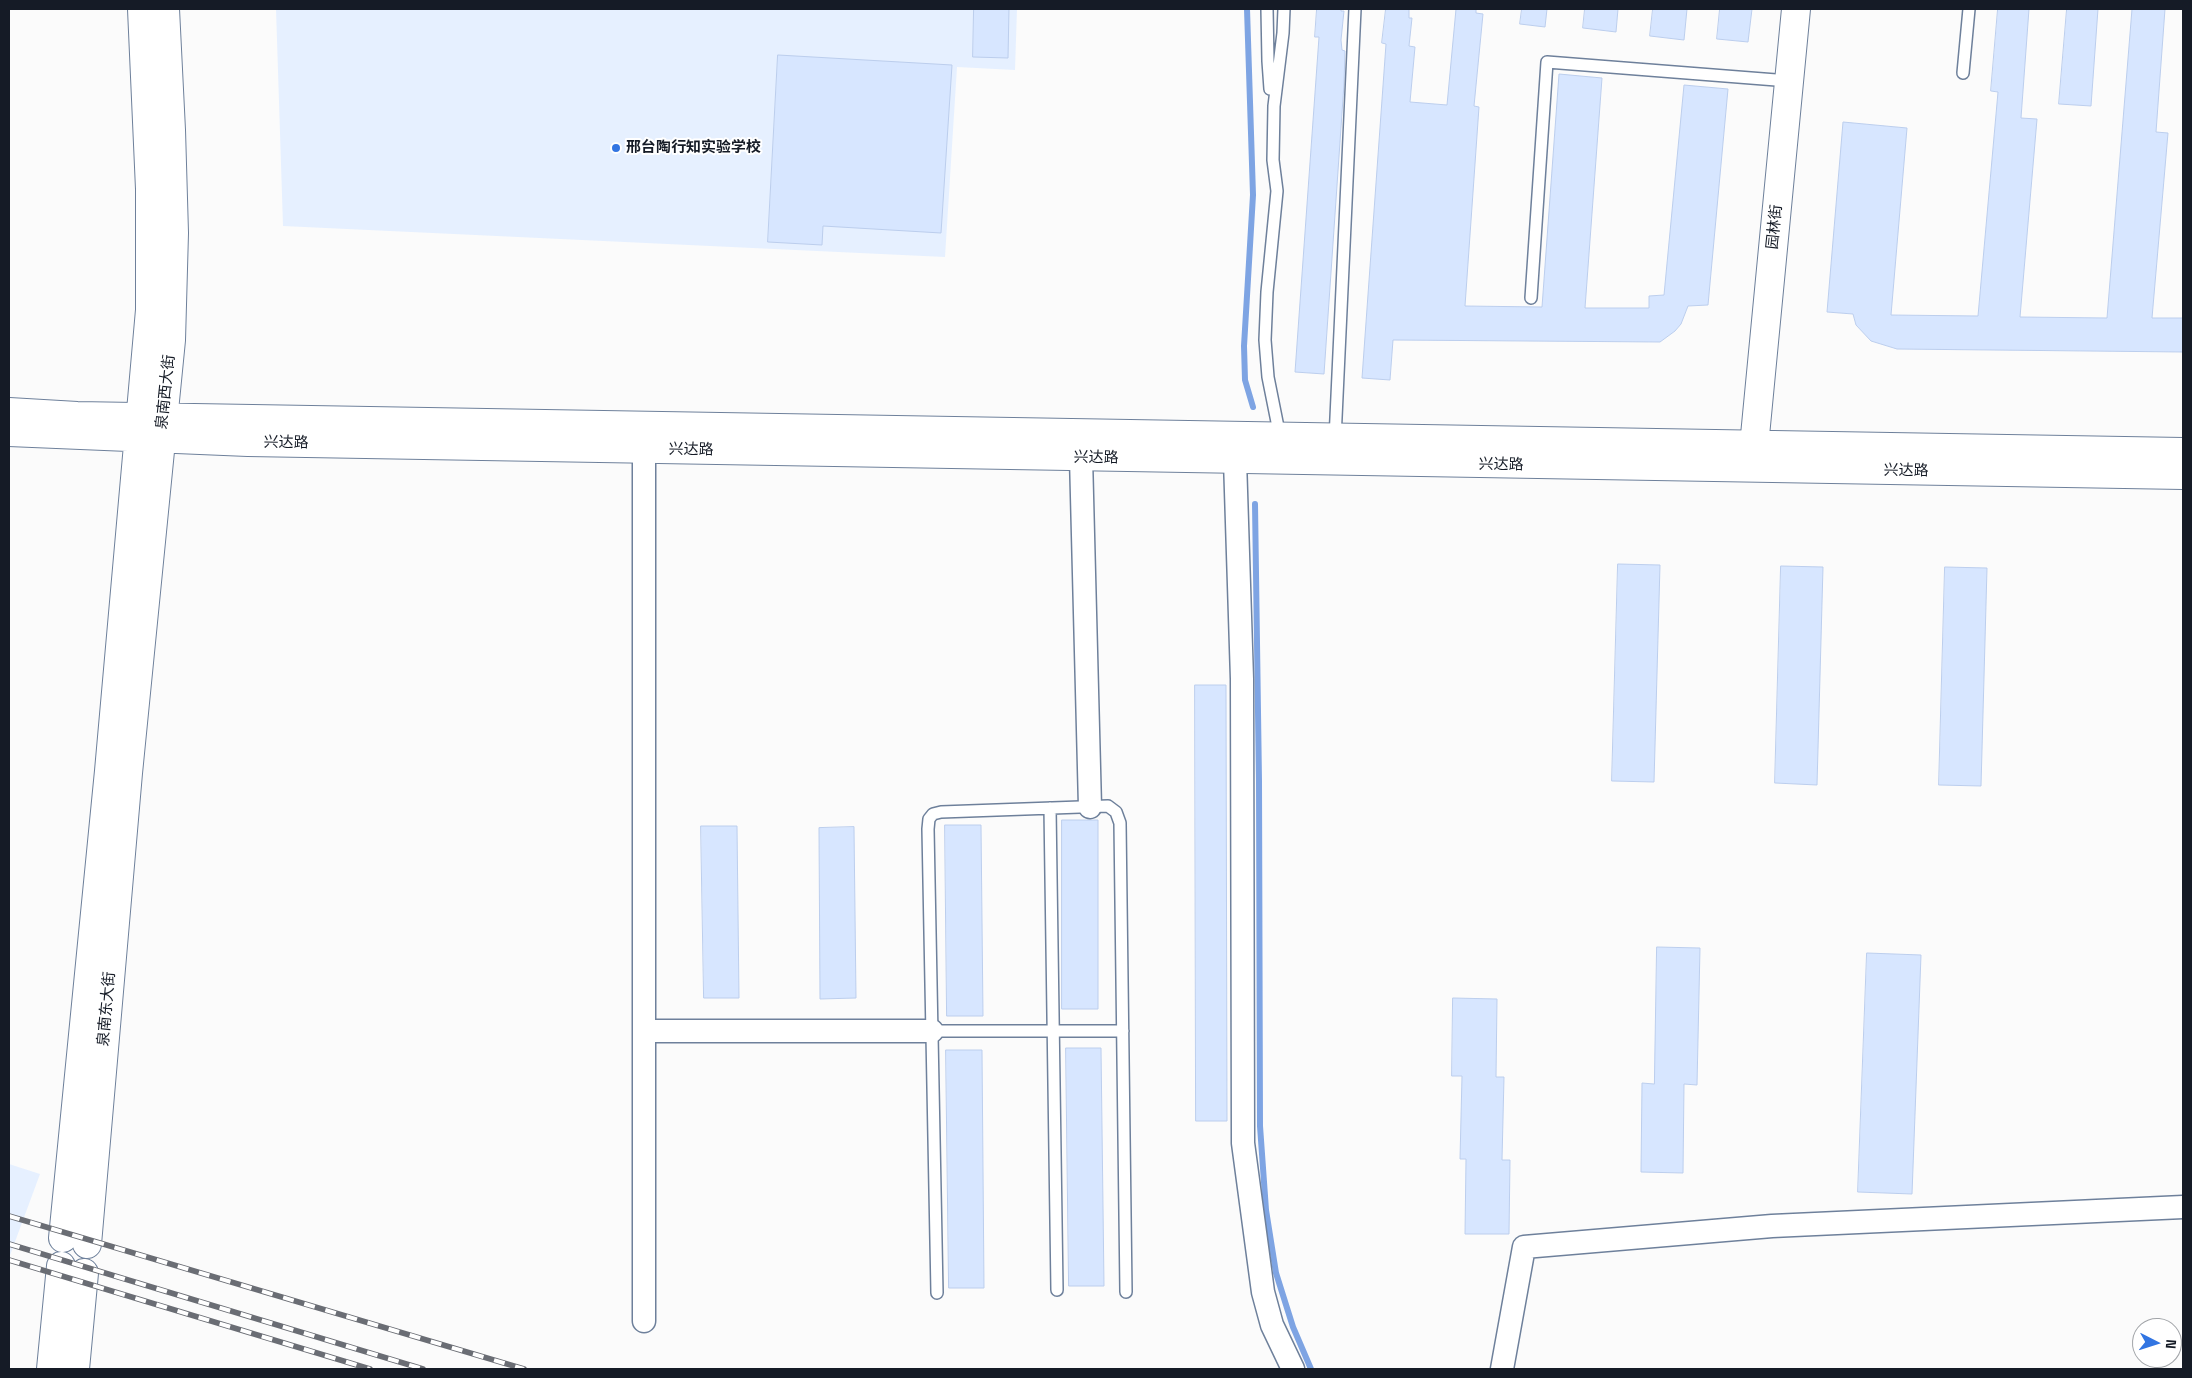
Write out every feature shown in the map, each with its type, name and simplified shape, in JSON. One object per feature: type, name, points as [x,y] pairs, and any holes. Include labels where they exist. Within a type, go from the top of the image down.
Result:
[{"type":"main road","name":"泉南西大街","points":[[119,772],[151,428],[149,130],[142,9]]},
{"type":"main road","name":"泉南西大街","points":[[151,428],[171,340],[174,269],[171,130],[164,9]]},
{"type":"main road","name":"园林街","points":[[1754,446],[1796,9]]},
{"type":"main road","name":"兴达路","points":[[9,412],[151,428],[644,449],[2183,475]]},
{"type":"main road","name":"兴达路","points":[[9,432],[151,428],[1281,438],[2183,452]]},
{"type":"main road","name":"泉南东大街","points":[[75,1241],[119,772]]},
{"type":"main road","points":[[51,1369],[72,1269],[76,1369]]},
{"type":"street","points":[[644,449],[644,1321]]},
{"type":"street","points":[[1082,457],[1090,807]]},
{"type":"street","points":[[1235,460],[1242,678],[1243,1143],[1263,1292],[1272,1326],[1293,1369]]},
{"type":"street","points":[[644,1031],[932,1032]]},
{"type":"street","points":[[1502,1369],[1524,1247],[1772,1226],[2183,1206]]},
{"type":"lane","points":[[1267,9],[1268,61],[1273,117],[1273,160],[1277,191],[1267,292],[1265,340],[1268,377],[1281,438]]},
{"type":"lane","points":[[1273,117],[1284,9]]},
{"type":"lane","points":[[1335,439],[1355,9]]},
{"type":"lane","points":[[1963,73],[1969,9]]},
{"type":"lane","points":[[1531,298],[1548,62],[1789,81]]},
{"type":"lane","points":[[938,1294],[929,819],[933,814],[941,812],[1108,806],[1116,812],[1120,823],[1126,1292]]},
{"type":"lane","points":[[1050,808],[1057,1290]]},
{"type":"lane","points":[[932,1032],[1123,1030]]},
{"type":"shaded area","name":"邢台陶行知实验学校","points":[[276,9],[1017,9],[1015,70],[957,67],[945,257],[283,226]]},
{"type":"shaded area","points":[[9,1164],[40,1174],[9,1258]]},
{"type":"building","points":[[974,9],[1009,9],[1008,58],[973,57]]},
{"type":"building","points":[[1317,9],[1341,9],[1341,11],[1344,11],[1341,40],[1342,50],[1345,51],[1324,374],[1295,372],[1319,37],[1315,37]]},
{"type":"building","points":[[1386,9],[1409,9],[1409,18],[1412,18],[1409,46],[1415,47],[1410,102],[1447,105],[1456,9],[1476,9],[1476,13],[1483,14],[1474,106],[1479,107],[1465,306],[1542,307],[1559,74],[1602,78],[1585,308],[1649,308],[1649,296],[1664,295],[1684,85],[1728,89],[1708,305],[1688,306],[1681,324],[1660,342],[1393,340],[1390,380],[1362,378],[1386,44],[1382,43]]},
{"type":"building","points":[[1522,9],[1547,9],[1545,27],[1520,24]]},
{"type":"building","points":[[1585,9],[1618,9],[1616,32],[1583,28]]},
{"type":"building","points":[[1653,9],[1687,9],[1684,40],[1650,36]]},
{"type":"building","points":[[1720,9],[1752,9],[1748,42],[1717,39]]},
{"type":"building","points":[[1998,9],[2029,9],[2021,118],[2037,119],[2020,317],[2107,318],[2132,9],[2165,9],[2156,132],[2168,133],[2152,318],[2183,318],[2183,352],[1897,349],[1871,341],[1856,325],[1853,314],[1827,312],[1843,122],[1907,128],[1891,315],[1978,316],[1998,92],[1991,91]]},
{"type":"building","points":[[2067,9],[2098,9],[2091,106],[2059,104]]},
{"type":"building","points":[[778,55],[952,65],[941,233],[823,226],[822,245],[768,242]]},
{"type":"building","points":[[1618,564],[1660,565],[1654,782],[1612,781]]},
{"type":"building","points":[[1781,566],[1823,567],[1817,785],[1775,783]]},
{"type":"building","points":[[1945,567],[1987,568],[1981,786],[1939,785]]},
{"type":"building","points":[[1195,685],[1226,685],[1227,1121],[1196,1121]]},
{"type":"building","points":[[1062,820],[1098,820],[1098,1009],[1062,1009]]},
{"type":"building","points":[[945,825],[981,825],[983,1016],[947,1016]]},
{"type":"building","points":[[701,826],[737,826],[739,998],[704,998]]},
{"type":"building","points":[[854,827],[856,998],[820,999],[819,828]]},
{"type":"building","points":[[1657,947],[1700,948],[1697,1085],[1684,1084],[1683,1173],[1641,1172],[1642,1083],[1654,1084]]},
{"type":"building","points":[[1867,953],[1921,955],[1912,1194],[1858,1192]]},
{"type":"building","points":[[1453,998],[1497,999],[1496,1077],[1504,1077],[1502,1160],[1510,1160],[1509,1234],[1465,1234],[1466,1159],[1460,1159],[1462,1076],[1452,1076]]},
{"type":"building","points":[[1066,1048],[1101,1048],[1104,1286],[1069,1286]]},
{"type":"building","points":[[946,1050],[982,1050],[984,1288],[949,1288]]},
{"type":"waterway","points":[[1247,9],[1253,195],[1244,346],[1245,380],[1253,407]]},
{"type":"waterway","points":[[1255,504],[1259,781],[1260,1126],[1266,1210],[1276,1273],[1293,1327],[1311,1369]]},
{"type":"railway","points":[[9,1216],[524,1369]]},
{"type":"railway","points":[[9,1244],[423,1369]]},
{"type":"railway","points":[[9,1260],[370,1369]]},
{"type":"place","name":"邢台陶行知实验学校","points":[[616,148]]}]
